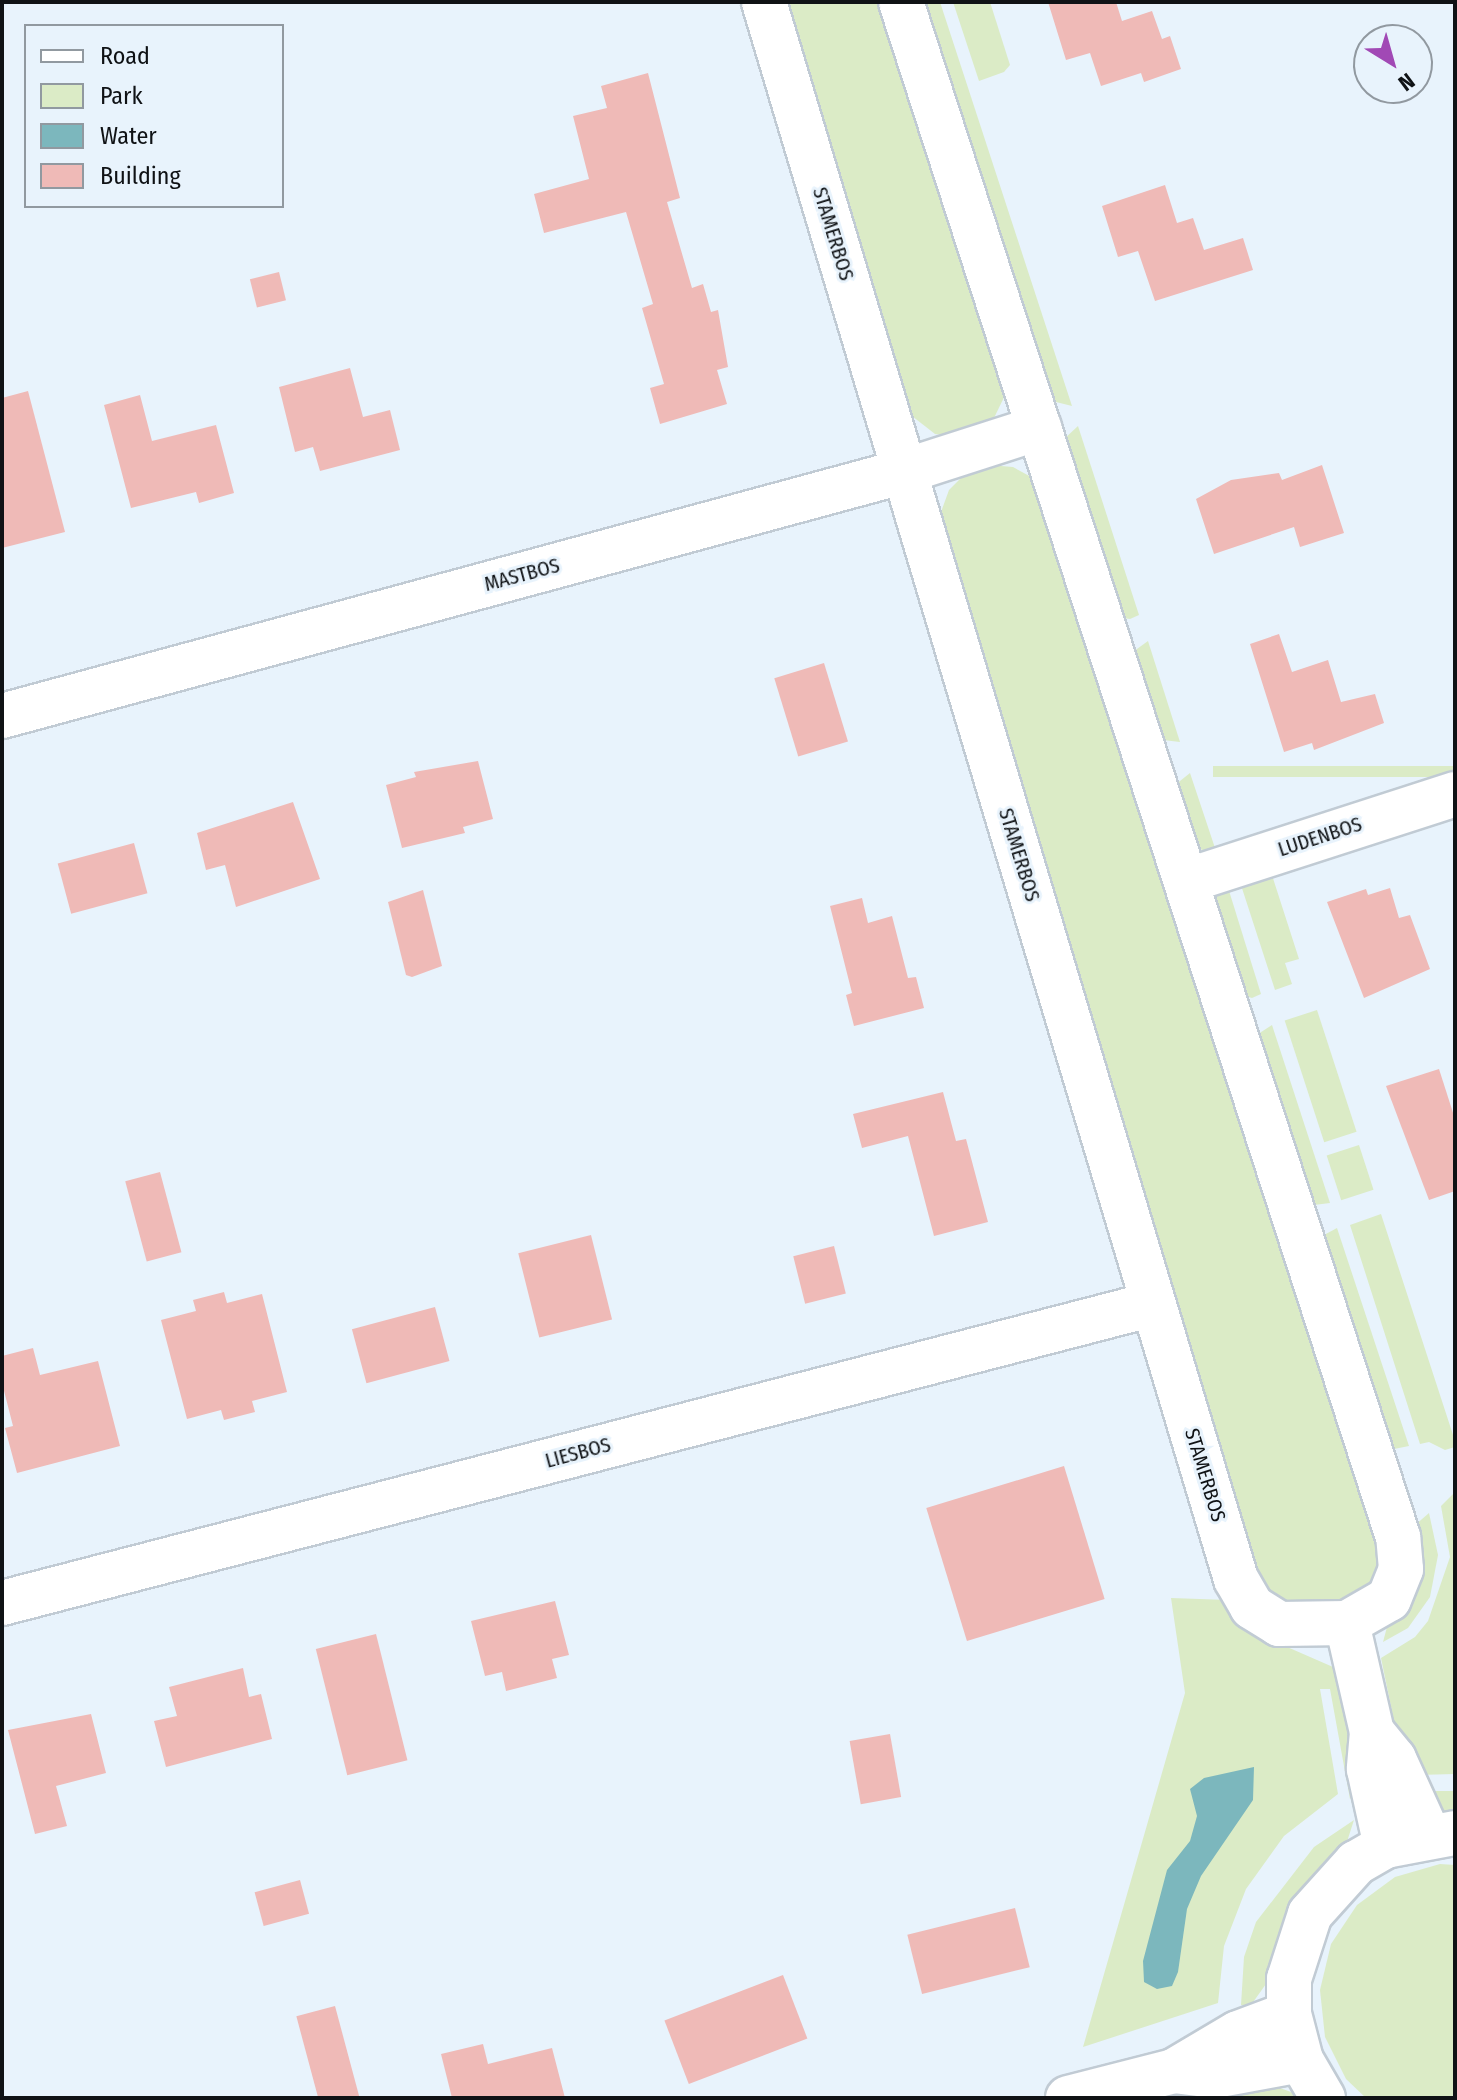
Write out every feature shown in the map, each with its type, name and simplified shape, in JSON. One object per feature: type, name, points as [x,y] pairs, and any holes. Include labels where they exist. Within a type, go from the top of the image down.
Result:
[{"type":"street","name":"STAMERBOS","points":[[764,2],[1242,1594],[1264,1617],[1279,1624],[1347,1623],[1389,1599],[1397,1585],[1402,1553],[901,2]]},
{"type":"street","name":"MASTBOS","points":[[2,716],[905,471],[1039,428]]},
{"type":"street","name":"LUDENBOS","points":[[1186,881],[1455,794]]},
{"type":"street","name":"LIESBOS","points":[[2,1603],[1153,1304]]},
{"type":"street","points":[[1347,1623],[1372,1732],[1369,1769],[1386,1846]]},
{"type":"street","points":[[1323,2098],[1301,2060],[1289,2014],[1289,1979],[1310,1914],[1356,1863],[1386,1846],[1441,1834],[1394,1759],[1372,1732]]},
{"type":"street","points":[[1068,2098],[1174,2071],[1238,2033],[1289,2014]]},
{"type":"street","points":[[1174,2071],[1214,2076],[1301,2060]]},
{"type":"green space","points":[[782,2],[886,2],[1011,383],[993,420],[956,437],[935,434],[903,409]]},
{"type":"green space","points":[[918,2],[940,2],[1072,406],[1052,401]]},
{"type":"green space","points":[[953,2],[990,2],[1010,65],[1004,72],[979,81]]},
{"type":"green space","points":[[1078,426],[1139,615],[1130,619],[1123,618],[1063,440]]},
{"type":"green space","points":[[989,465],[1013,467],[1033,478],[1384,1541],[1385,1574],[1348,1602],[1292,1609],[1259,1587],[944,536],[941,512],[949,490],[966,473]]},
{"type":"green space","points":[[1148,641],[1180,742],[1163,740],[1130,654]]},
{"type":"green space","points":[[1213,766],[1455,766],[1455,777],[1213,777]]},
{"type":"green space","points":[[1190,773],[1217,854],[1196,848],[1175,785]]},
{"type":"green space","points":[[1270,869],[1299,959],[1285,963],[1292,984],[1275,990],[1239,879]]},
{"type":"green space","points":[[1226,881],[1261,994],[1252,998],[1245,996],[1211,898]]},
{"type":"green space","points":[[1317,1010],[1357,1132],[1324,1142],[1285,1021]]},
{"type":"green space","points":[[1272,1025],[1330,1203],[1314,1205],[1305,1200],[1255,1036]]},
{"type":"green space","points":[[1359,1145],[1374,1190],[1341,1200],[1327,1156]]},
{"type":"green space","points":[[1381,1214],[1455,1441],[1455,1447],[1445,1450],[1429,1442],[1420,1444],[1350,1225]]},
{"type":"green space","points":[[1337,1228],[1409,1446],[1394,1449],[1384,1444],[1320,1246],[1324,1235]]},
{"type":"green space","points":[[1455,1492],[1455,1774],[1417,1775],[1394,1721],[1381,1658],[1415,1637],[1428,1621],[1450,1557],[1441,1506]]},
{"type":"green space","points":[[1429,1513],[1438,1555],[1430,1597],[1408,1628],[1383,1642],[1414,1526]]},
{"type":"green space","points":[[1171,1598],[1228,1600],[1264,1637],[1333,1667],[1362,1786],[1350,1799],[1330,1689],[1320,1689],[1338,1794],[1284,1836],[1246,1889],[1224,1946],[1218,2003],[1083,2047],[1185,1693]]},
{"type":"green space","points":[[1423,1791],[1455,1791],[1455,1816],[1439,1810]]},
{"type":"green space","points":[[1354,1820],[1343,1854],[1281,1927],[1266,1984],[1251,2005],[1241,2005],[1244,1957],[1256,1922],[1314,1847]]},
{"type":"green space","points":[[1440,1864],[1455,1865],[1455,2098],[1366,2098],[1346,2079],[1325,2037],[1320,1990],[1331,1944],[1357,1905],[1395,1877]]},
{"type":"green space","points":[[1264,2082],[1307,2098],[1175,2098],[1236,2085]]},
{"type":"water","points":[[1254,1767],[1253,1800],[1201,1876],[1187,1909],[1178,1972],[1172,1986],[1157,1989],[1144,1982],[1143,1961],[1167,1870],[1190,1841],[1197,1816],[1190,1789],[1204,1778]]},
{"type":"building","points":[[1048,2],[1116,2],[1122,21],[1152,11],[1162,39],[1170,36],[1181,69],[1144,82],[1141,73],[1101,86],[1090,53],[1066,60]]},
{"type":"building","points":[[648,73],[680,198],[667,202],[692,288],[703,284],[711,312],[718,310],[728,367],[717,370],[727,404],[660,424],[650,388],[664,384],[642,308],[653,304],[626,212],[544,233],[534,194],[589,179],[573,116],[607,108],[601,86]]},
{"type":"building","points":[[1165,185],[1177,223],[1193,218],[1204,250],[1243,238],[1253,270],[1155,301],[1138,251],[1118,257],[1102,206]]},
{"type":"building","points":[[279,272],[286,300],[257,307],[250,279]]},
{"type":"building","points":[[350,368],[363,417],[390,410],[400,450],[320,471],[313,447],[295,452],[279,387]]},
{"type":"building","points":[[28,391],[65,532],[2,548],[2,398]]},
{"type":"building","points":[[140,395],[152,441],[216,425],[234,493],[199,503],[196,492],[131,508],[104,405]]},
{"type":"building","points":[[1322,465],[1344,533],[1300,547],[1294,527],[1214,554],[1196,499],[1231,480],[1279,473],[1282,480]]},
{"type":"building","points":[[1279,634],[1292,672],[1328,660],[1341,702],[1375,694],[1384,723],[1314,750],[1312,743],[1284,752],[1250,644]]},
{"type":"building","points":[[824,663],[848,741],[798,757],[774,678]]},
{"type":"building","points":[[478,761],[493,819],[463,827],[465,833],[402,848],[386,785],[416,777],[414,772]]},
{"type":"building","points":[[293,802],[320,879],[236,907],[225,865],[206,870],[197,833]]},
{"type":"building","points":[[134,843],[147,893],[71,914],[58,863]]},
{"type":"building","points":[[1390,888],[1399,918],[1410,915],[1430,969],[1364,998],[1327,902],[1366,889],[1368,895]]},
{"type":"building","points":[[423,890],[442,966],[412,977],[406,975],[388,902]]},
{"type":"building","points":[[862,898],[868,923],[892,916],[908,978],[916,977],[924,1008],[854,1026],[846,995],[852,993],[830,906]]},
{"type":"building","points":[[1439,1069],[1455,1119],[1455,1191],[1429,1200],[1386,1086]]},
{"type":"building","points":[[943,1092],[956,1141],[966,1139],[988,1222],[934,1236],[908,1136],[862,1148],[853,1114]]},
{"type":"building","points":[[160,1172],[181,1252],[147,1261],[125,1181]]},
{"type":"building","points":[[591,1235],[612,1319],[539,1338],[518,1253]]},
{"type":"building","points":[[834,1246],[846,1294],[805,1304],[793,1256]]},
{"type":"building","points":[[224,1292],[227,1303],[262,1294],[287,1392],[252,1401],[255,1412],[224,1420],[221,1410],[187,1419],[161,1320],[196,1311],[193,1300]]},
{"type":"building","points":[[435,1307],[449,1361],[366,1383],[352,1329]]},
{"type":"building","points":[[33,1348],[40,1375],[98,1361],[120,1446],[17,1473],[5,1428],[13,1426],[2,1383],[2,1356]]},
{"type":"building","points":[[1064,1466],[1105,1599],[967,1641],[926,1508]]},
{"type":"building","points":[[555,1601],[569,1655],[552,1659],[557,1678],[506,1691],[502,1672],[485,1676],[471,1621]]},
{"type":"building","points":[[376,1634],[407,1760],[347,1775],[316,1649]]},
{"type":"building","points":[[243,1668],[249,1697],[261,1694],[272,1739],[166,1767],[154,1721],[177,1716],[169,1687]]},
{"type":"building","points":[[91,1714],[106,1773],[56,1786],[67,1826],[35,1834],[8,1730]]},
{"type":"building","points":[[890,1734],[901,1797],[861,1804],[850,1741]]},
{"type":"building","points":[[300,1880],[309,1914],[264,1926],[255,1892]]},
{"type":"building","points":[[1015,1908],[1030,1967],[922,1994],[907,1935]]},
{"type":"building","points":[[783,1975],[807,2038],[689,2084],[664,2021]]},
{"type":"building","points":[[335,2006],[360,2098],[318,2098],[296,2016]]},
{"type":"building","points":[[483,2044],[488,2064],[552,2048],[565,2098],[452,2098],[441,2054]]}]
